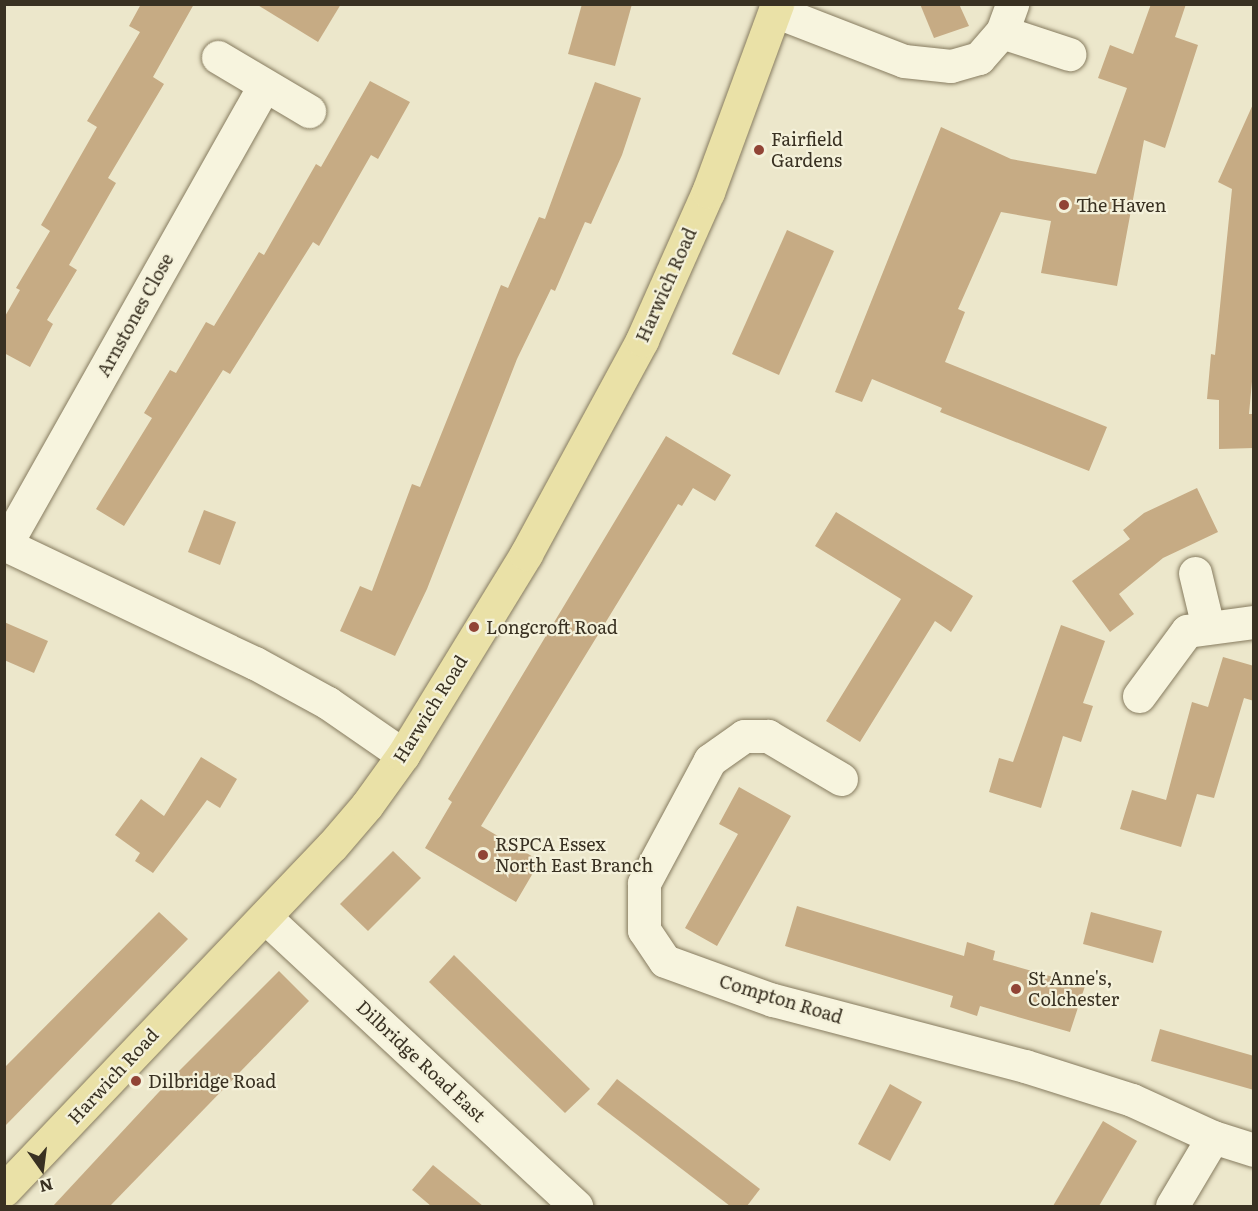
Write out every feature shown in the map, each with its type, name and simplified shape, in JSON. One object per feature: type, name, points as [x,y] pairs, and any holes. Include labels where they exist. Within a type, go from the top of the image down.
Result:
[{"type":"main road","name":"Harwich Road","points":[[4,1190],[265,917],[367,805],[403,755],[526,554],[642,340],[708,192],[776,8]]},
{"type":"street","points":[[776,8],[904,60],[951,66],[979,58],[1007,18],[1069,54]]},
{"type":"street","points":[[218,57],[309,111]]},
{"type":"street","name":"Arnstones Close","points":[[5,544],[264,86]]},
{"type":"street","points":[[5,544],[255,663],[328,703],[403,755]]},
{"type":"street","points":[[1195,573],[1208,627]]},
{"type":"street","points":[[1139,696],[1187,631],[1254,622]]},
{"type":"street","name":"Compton Road","points":[[841,779],[768,736],[744,736],[710,760],[644,883],[644,930],[665,961],[773,1000],[1025,1066],[1132,1100],[1213,1137],[1254,1150]]},
{"type":"street","name":"Dilbridge Road East","points":[[265,917],[576,1206]]},
{"type":"street","points":[[1172,1206],[1213,1137]]},
{"type":"building","points":[[141,4],[194,4],[153,77],[164,84],[108,178],[116,183],[69,265],[77,270],[47,320],[53,324],[30,367],[4,353],[4,318],[20,290],[16,288],[50,231],[41,225],[97,127],[87,121],[140,32],[129,26]]},
{"type":"building","points":[[256,4],[341,4],[318,42]]},
{"type":"building","points":[[582,4],[632,4],[615,66],[568,54]]},
{"type":"building","points":[[920,4],[959,4],[969,26],[934,38]]},
{"type":"building","points":[[1151,4],[1186,4],[1175,37],[1198,45],[1165,148],[1144,140],[1117,286],[1041,273],[1051,221],[1001,212],[958,309],[965,312],[945,362],[1107,427],[1089,471],[940,412],[942,408],[872,379],[862,402],[835,392],[941,127],[1011,159],[1096,174],[1127,88],[1098,78],[1110,45],[1133,54]]},
{"type":"building","points":[[370,81],[410,102],[378,159],[371,155],[319,246],[313,242],[230,374],[223,370],[124,526],[96,509],[152,418],[144,413],[170,370],[176,373],[206,322],[214,326],[259,252],[264,255],[316,164],[321,167]]},
{"type":"building","points":[[595,82],[641,98],[622,155],[591,224],[585,222],[555,291],[551,289],[517,359],[427,589],[395,656],[340,631],[360,586],[372,591],[412,484],[420,487],[501,285],[508,288],[539,217],[545,219]]},
{"type":"building","points":[[1254,102],[1254,360],[1249,414],[1254,414],[1254,448],[1219,449],[1219,400],[1207,399],[1211,354],[1215,355],[1232,189],[1218,182]]},
{"type":"building","points":[[787,230],[834,251],[779,375],[732,354]]},
{"type":"building","points":[[666,436],[731,475],[715,501],[693,488],[682,506],[678,504],[481,826],[540,861],[516,902],[425,848],[452,802],[448,799]]},
{"type":"building","points":[[1197,488],[1218,532],[1163,558],[1119,594],[1134,614],[1110,632],[1072,581],[1130,539],[1123,530],[1144,513]]},
{"type":"building","points":[[204,510],[236,522],[220,565],[188,552]]},
{"type":"building","points":[[836,512],[973,596],[951,632],[935,621],[860,742],[826,721],[901,599],[815,546]]},
{"type":"building","points":[[4,622],[48,641],[34,673],[4,660]]},
{"type":"building","points":[[1061,625],[1105,641],[1083,703],[1093,706],[1081,742],[1063,736],[1041,808],[989,792],[999,758],[1013,762]]},
{"type":"building","points":[[1223,657],[1254,666],[1254,701],[1244,698],[1214,798],[1197,794],[1181,847],[1120,829],[1132,790],[1166,800],[1192,702],[1208,707]]},
{"type":"building","points":[[201,757],[237,779],[220,808],[207,800],[153,873],[135,861],[140,853],[115,835],[141,799],[164,816]]},
{"type":"building","points":[[739,787],[791,816],[717,946],[685,928],[738,834],[719,824]]},
{"type":"building","points":[[393,851],[421,878],[368,931],[340,904]]},
{"type":"building","points":[[797,906],[964,956],[967,942],[995,951],[993,960],[1085,986],[1070,1032],[980,1006],[977,1016],[950,1007],[953,996],[785,946]]},
{"type":"building","points":[[159,912],[188,939],[4,1127],[4,1068]]},
{"type":"building","points":[[1091,912],[1162,931],[1153,963],[1083,944]]},
{"type":"building","points":[[454,955],[590,1089],[565,1113],[429,982]]},
{"type":"building","points":[[279,971],[309,1001],[110,1206],[53,1206],[171,1079]]},
{"type":"building","points":[[1160,1029],[1254,1056],[1254,1090],[1151,1061]]},
{"type":"building","points":[[617,1079],[760,1189],[747,1206],[730,1206],[597,1104]]},
{"type":"building","points":[[890,1084],[922,1102],[890,1161],[858,1144]]},
{"type":"building","points":[[1103,1121],[1137,1141],[1099,1206],[1053,1206]]},
{"type":"building","points":[[433,1165],[483,1206],[431,1206],[412,1190]]},
{"type":"place","name":"Fairfield Gardens","points":[[759,150]]},
{"type":"place","name":"The Haven","points":[[1064,205]]},
{"type":"place","name":"Longcroft Road","points":[[474,627]]},
{"type":"place","name":"RSPCA Essex North East Branch","points":[[483,855]]},
{"type":"place","name":"St Anne's, Colchester","points":[[1016,989]]},
{"type":"place","name":"Dilbridge Road","points":[[136,1081]]}]
